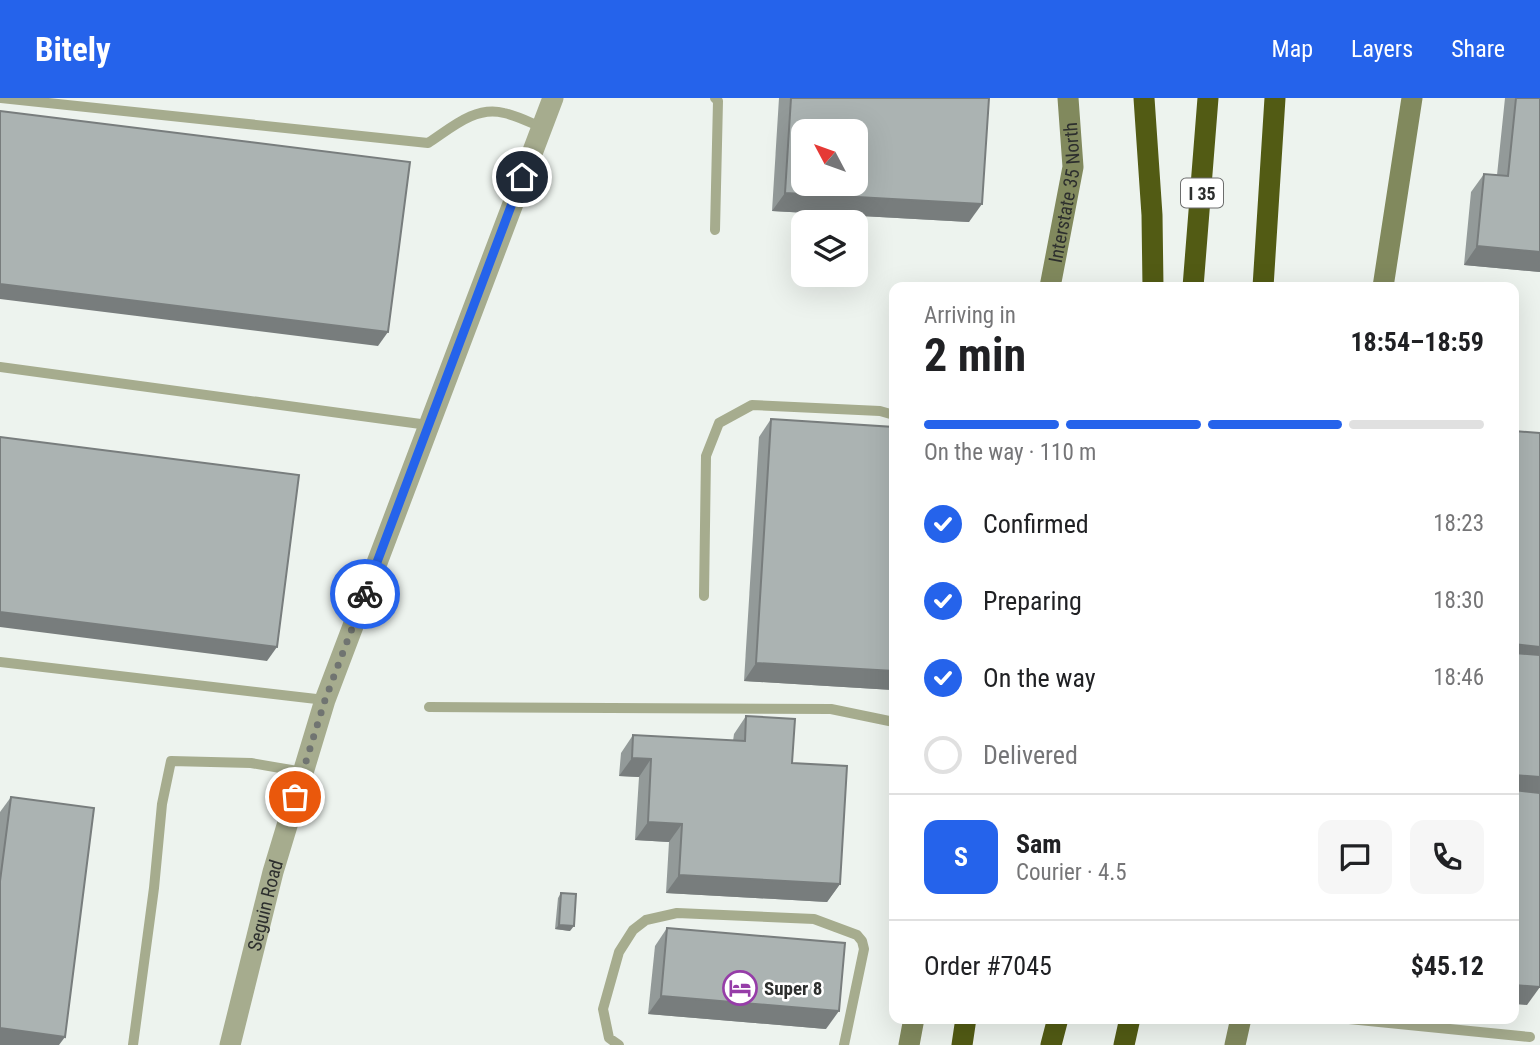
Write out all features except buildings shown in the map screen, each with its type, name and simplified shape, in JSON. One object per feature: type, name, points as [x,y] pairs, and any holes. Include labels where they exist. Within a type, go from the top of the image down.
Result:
[{"type":"highway","points":[[1144,98],[1152,215],[1153,282]]},
{"type":"highway","name":"I 35","points":[[1193,282],[1208,98]]},
{"type":"highway","points":[[1263,282],[1275,98]]},
{"type":"highway","points":[[962,1045],[965,1024]]},
{"type":"highway","points":[[1051,1045],[1056,1024]]},
{"type":"highway","points":[[1124,1045],[1129,1024]]},
{"type":"main road","name":"Interstate 35 North","points":[[1051,282],[1073,167],[1068,98]]},
{"type":"main road","points":[[1384,282],[1412,98]]},
{"type":"main road","points":[[909,1045],[913,1024]]},
{"type":"main road","points":[[1236,1045],[1240,1024]]},
{"type":"street","name":"Seguin Road","points":[[230,1045],[272,872],[325,700],[553,98]]},
{"type":"lane","points":[[1,98],[428,143],[469,117],[486,111],[503,112],[541,127]]},
{"type":"lane","points":[[715,98],[718,102],[715,230]]},
{"type":"lane","points":[[0,367],[428,425]]},
{"type":"lane","points":[[704,596],[706,456],[719,423],[752,405],[889,414]]},
{"type":"lane","points":[[0,662],[325,700]]},
{"type":"lane","points":[[429,707],[831,709],[889,721]]},
{"type":"lane","points":[[133,1045],[162,804],[171,761],[251,763],[303,772]]},
{"type":"lane","points":[[619,1045],[609,1038],[603,1009],[619,953],[633,930],[646,919],[677,913],[814,919],[857,935],[864,949],[844,1045]]},
{"type":"lane","points":[[1399,1024],[1530,1037]]},
{"type":"way so far","points":[[295,797],[325,700],[365,594]]},
{"type":"place","name":"Super 8","points":[[740,988]]},
{"type":"route","points":[[365,594],[522,177]]}]
